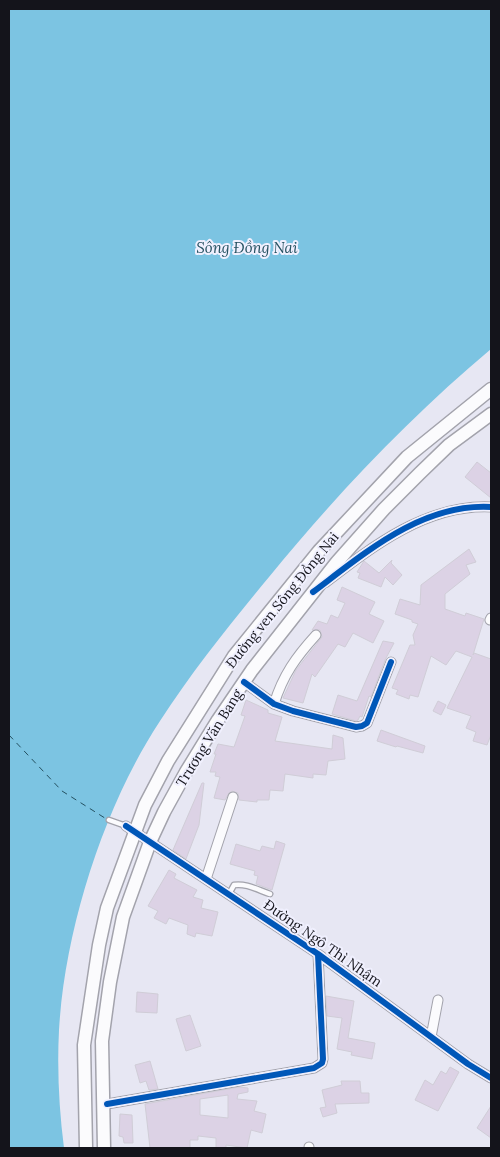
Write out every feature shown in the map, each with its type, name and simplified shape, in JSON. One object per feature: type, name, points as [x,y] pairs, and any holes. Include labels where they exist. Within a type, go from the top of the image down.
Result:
[{"type":"main road","name":"Đường ven Sông Đồng Nai","points":[[86,1148],[84,1045],[90,1000],[107,908],[133,830],[168,761],[234,656],[319,550],[407,457],[491,389]]},
{"type":"main road","name":"Trương Văn Bang","points":[[104,1148],[102,1040],[110,982],[124,917],[150,842],[186,772],[244,682],[343,555],[402,491],[449,445],[491,414]]},
{"type":"street","points":[[313,592],[364,553],[419,521],[456,509],[491,507]]},
{"type":"street","points":[[274,704],[287,671],[316,635]]},
{"type":"street","points":[[244,682],[274,704],[293,711],[356,727],[362,726],[367,722],[391,662]]},
{"type":"street","points":[[206,879],[234,798]]},
{"type":"street","name":"Đường Ngô Thì Nhậm","points":[[133,830],[318,954],[468,1064],[491,1078]]},
{"type":"street","points":[[106,1104],[314,1068],[322,1063],[324,1059],[318,954]]},
{"type":"street","points":[[431,1037],[438,1000]]},
{"type":"lane","points":[[109,820],[133,830]]},
{"type":"lane","points":[[229,894],[234,885],[244,885],[270,894]]},
{"type":"water","name":"Sông Đồng Nai","points":[[9,9],[491,9],[491,349],[403,429],[294,546],[199,665],[160,721],[140,754],[121,791],[105,829],[91,869],[69,951],[58,1045],[59,1089],[64,1148],[9,1148]]},
{"type":"building","points":[[477,462],[491,473],[491,498],[465,477]]},
{"type":"building","points":[[469,549],[476,562],[466,565],[470,574],[445,594],[445,609],[465,616],[466,613],[484,619],[473,655],[474,653],[491,659],[491,735],[487,745],[473,741],[476,732],[466,728],[471,716],[447,708],[472,657],[456,651],[446,665],[431,656],[418,697],[410,695],[409,699],[396,694],[398,690],[392,688],[410,645],[415,645],[413,635],[418,624],[395,614],[400,599],[420,605],[421,585]]},
{"type":"building","points":[[392,560],[391,563],[402,575],[393,585],[385,577],[381,587],[358,578],[360,573],[357,572],[364,561],[379,573]]},
{"type":"building","points":[[342,587],[375,602],[369,614],[384,621],[373,643],[353,633],[345,647],[338,644],[315,677],[312,674],[303,703],[283,698],[296,670],[322,637],[320,630],[312,630],[318,621],[327,624],[331,615],[338,618],[345,603],[337,600]]},
{"type":"building","points":[[383,641],[394,643],[385,660],[371,697],[369,696],[362,717],[360,716],[356,721],[332,714],[338,695],[357,701]]},
{"type":"building","points":[[246,700],[268,710],[268,713],[282,717],[275,741],[332,749],[333,735],[343,738],[345,759],[328,761],[326,775],[313,774],[313,778],[285,774],[283,791],[270,790],[269,800],[257,800],[257,802],[239,800],[238,793],[232,791],[225,800],[214,798],[220,777],[215,776],[216,772],[210,772],[216,754],[214,754],[218,744],[234,747],[245,716],[241,715]]},
{"type":"building","points":[[438,701],[446,705],[441,715],[433,711]]},
{"type":"building","points":[[381,730],[425,746],[423,753],[377,741]]},
{"type":"building","points":[[202,783],[204,783],[199,825],[186,859],[173,850]]},
{"type":"building","points":[[276,841],[285,844],[272,890],[256,884],[258,876],[254,875],[255,871],[230,864],[236,844],[260,851],[262,846],[274,849]]},
{"type":"building","points":[[169,870],[176,874],[174,878],[197,890],[193,897],[203,900],[201,908],[218,912],[212,936],[196,933],[195,937],[187,934],[188,925],[169,918],[166,924],[154,918],[158,911],[148,906]]},
{"type":"building","points":[[137,992],[158,994],[157,1013],[136,1012]]},
{"type":"building","points":[[326,996],[354,1001],[348,1038],[375,1043],[372,1059],[351,1055],[352,1052],[337,1049],[342,1018],[327,1016]]},
{"type":"building","points":[[190,1015],[201,1046],[186,1051],[176,1019]]},
{"type":"building","points":[[150,1061],[158,1089],[149,1090],[146,1081],[140,1083],[135,1065]]},
{"type":"building","points":[[450,1067],[459,1072],[438,1111],[415,1100],[425,1080],[433,1085],[441,1071],[446,1074]]},
{"type":"building","points":[[341,1081],[360,1081],[361,1093],[369,1093],[369,1103],[335,1104],[337,1113],[323,1117],[320,1108],[326,1107],[322,1090],[342,1085]]},
{"type":"building","points":[[239,1087],[248,1088],[248,1092],[238,1094],[237,1099],[257,1101],[254,1111],[266,1114],[262,1133],[251,1130],[247,1148],[226,1145],[226,1148],[216,1148],[216,1138],[198,1136],[198,1140],[190,1140],[190,1148],[150,1148],[145,1104]],"holes":[[[228,1095],[228,1118],[200,1115],[200,1099]]]},
{"type":"building","points":[[491,1106],[491,1138],[477,1128]]},
{"type":"building","points":[[120,1114],[132,1115],[133,1143],[124,1143],[123,1137],[119,1136]]},
{"type":"ferry route","points":[[9,735],[62,791],[108,820]]},
{"type":"cycle path","points":[[313,592],[374,547],[418,522],[441,513],[466,508],[491,507]]},
{"type":"cycle path","points":[[244,682],[274,704],[293,711],[356,727],[367,723],[391,662]]},
{"type":"cycle path","points":[[126,826],[318,954],[468,1064],[491,1078]]},
{"type":"cycle path","points":[[107,1104],[314,1068],[322,1063],[318,954]]}]
